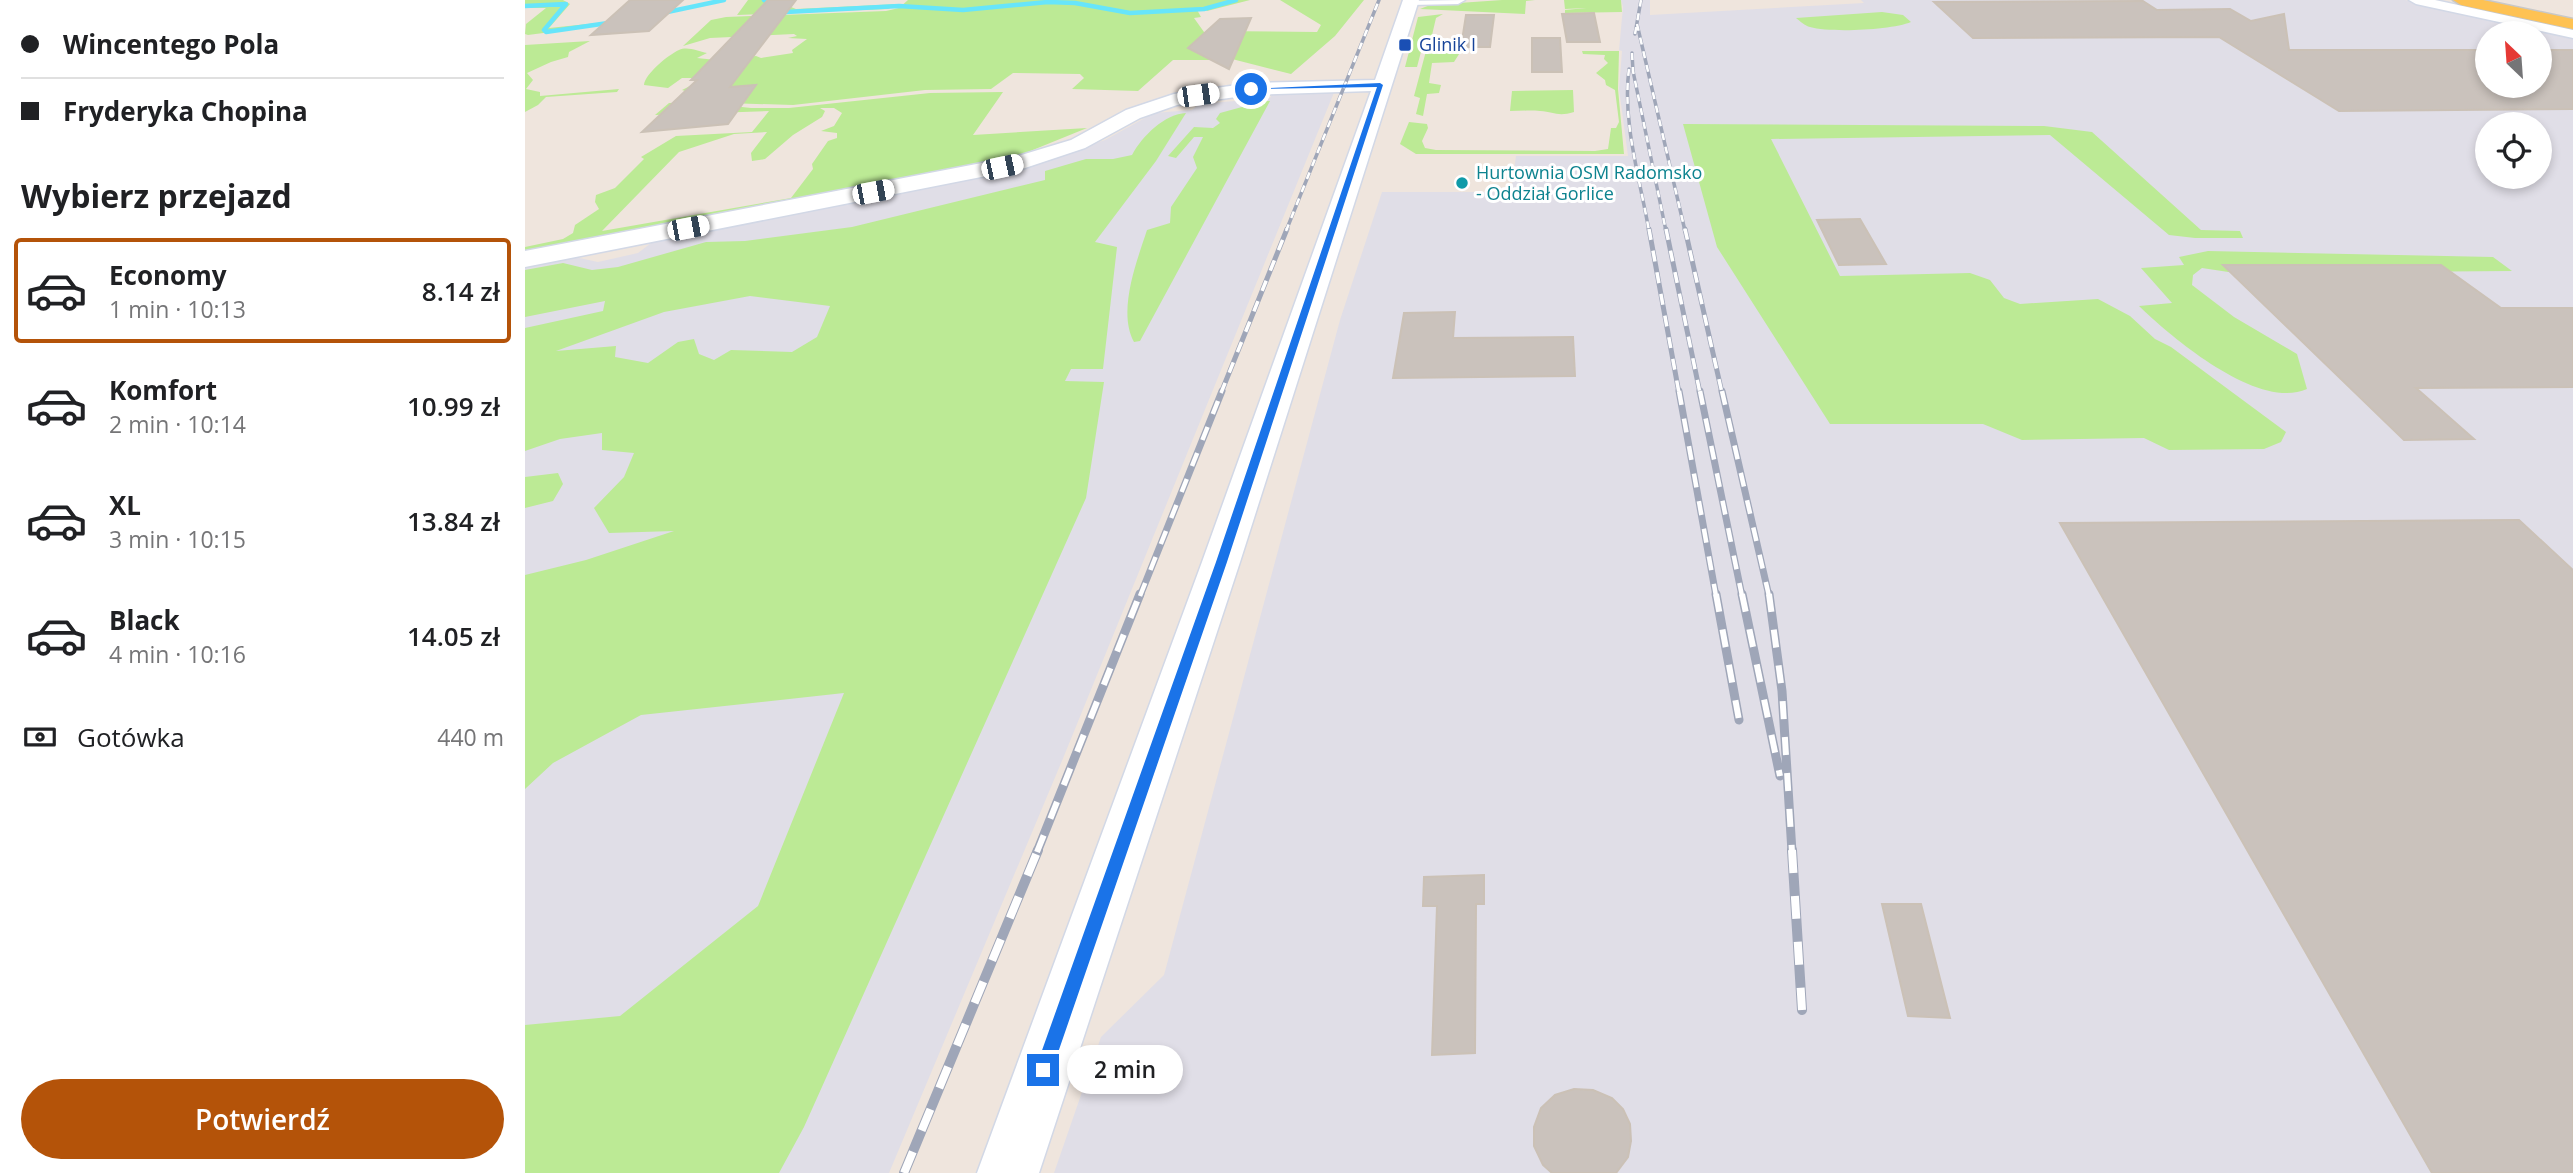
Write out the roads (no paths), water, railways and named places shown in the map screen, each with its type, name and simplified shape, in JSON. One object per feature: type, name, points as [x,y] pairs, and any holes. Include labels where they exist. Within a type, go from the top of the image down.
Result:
[{"type":"main road","points":[[2461,0],[2573,24]]},
{"type":"street","points":[[1008,1173],[1221,562],[1380,85],[1411,1],[1458,0]]},
{"type":"street","points":[[2416,0],[2573,34]]},
{"type":"street","points":[[525,260],[1023,162],[1079,144],[1152,107],[1186,98],[1264,89],[1380,85]]},
{"type":"waterway","points":[[658,14],[724,0]]},
{"type":"waterway","points":[[764,0],[786,12],[899,6],[963,10],[1048,2],[1075,3],[1130,13],[1204,9],[1236,0]]},
{"type":"waterway","points":[[525,6],[566,4],[544,30],[546,32],[615,22]]},
{"type":"railway","points":[[1286,231],[1379,0]]},
{"type":"railway","points":[[1635,34],[1641,0]]},
{"type":"railway","points":[[1637,24],[1685,231]]},
{"type":"railway","points":[[1632,53],[1633,71],[1666,231]]},
{"type":"railway","points":[[1629,69],[1627,89],[1630,130],[1649,231]]},
{"type":"railway","points":[[1221,393],[1287,229]]},
{"type":"railway","points":[[1649,229],[1679,393]]},
{"type":"railway","points":[[1666,229],[1700,393]]},
{"type":"railway","points":[[1685,229],[1722,393]]},
{"type":"railway","points":[[1140,596],[1222,391]]},
{"type":"railway","points":[[1679,391],[1716,596]]},
{"type":"railway","points":[[1700,391],[1742,596]]},
{"type":"railway","points":[[1722,391],[1769,596]]},
{"type":"railway","points":[[1037,852],[1140,594]]},
{"type":"railway","points":[[1716,594],[1739,720]]},
{"type":"railway","points":[[1742,594],[1780,776]]},
{"type":"railway","points":[[1769,594],[1782,691],[1792,852]]},
{"type":"railway","points":[[904,1173],[1038,850]]},
{"type":"railway","points":[[1792,850],[1802,1010]]},
{"type":"place","name":"Glinik I","points":[[1405,45]]},
{"type":"place","name":"Hurtownia OSM Radomsko - Oddział Gorlice","points":[[1462,183]]}]
